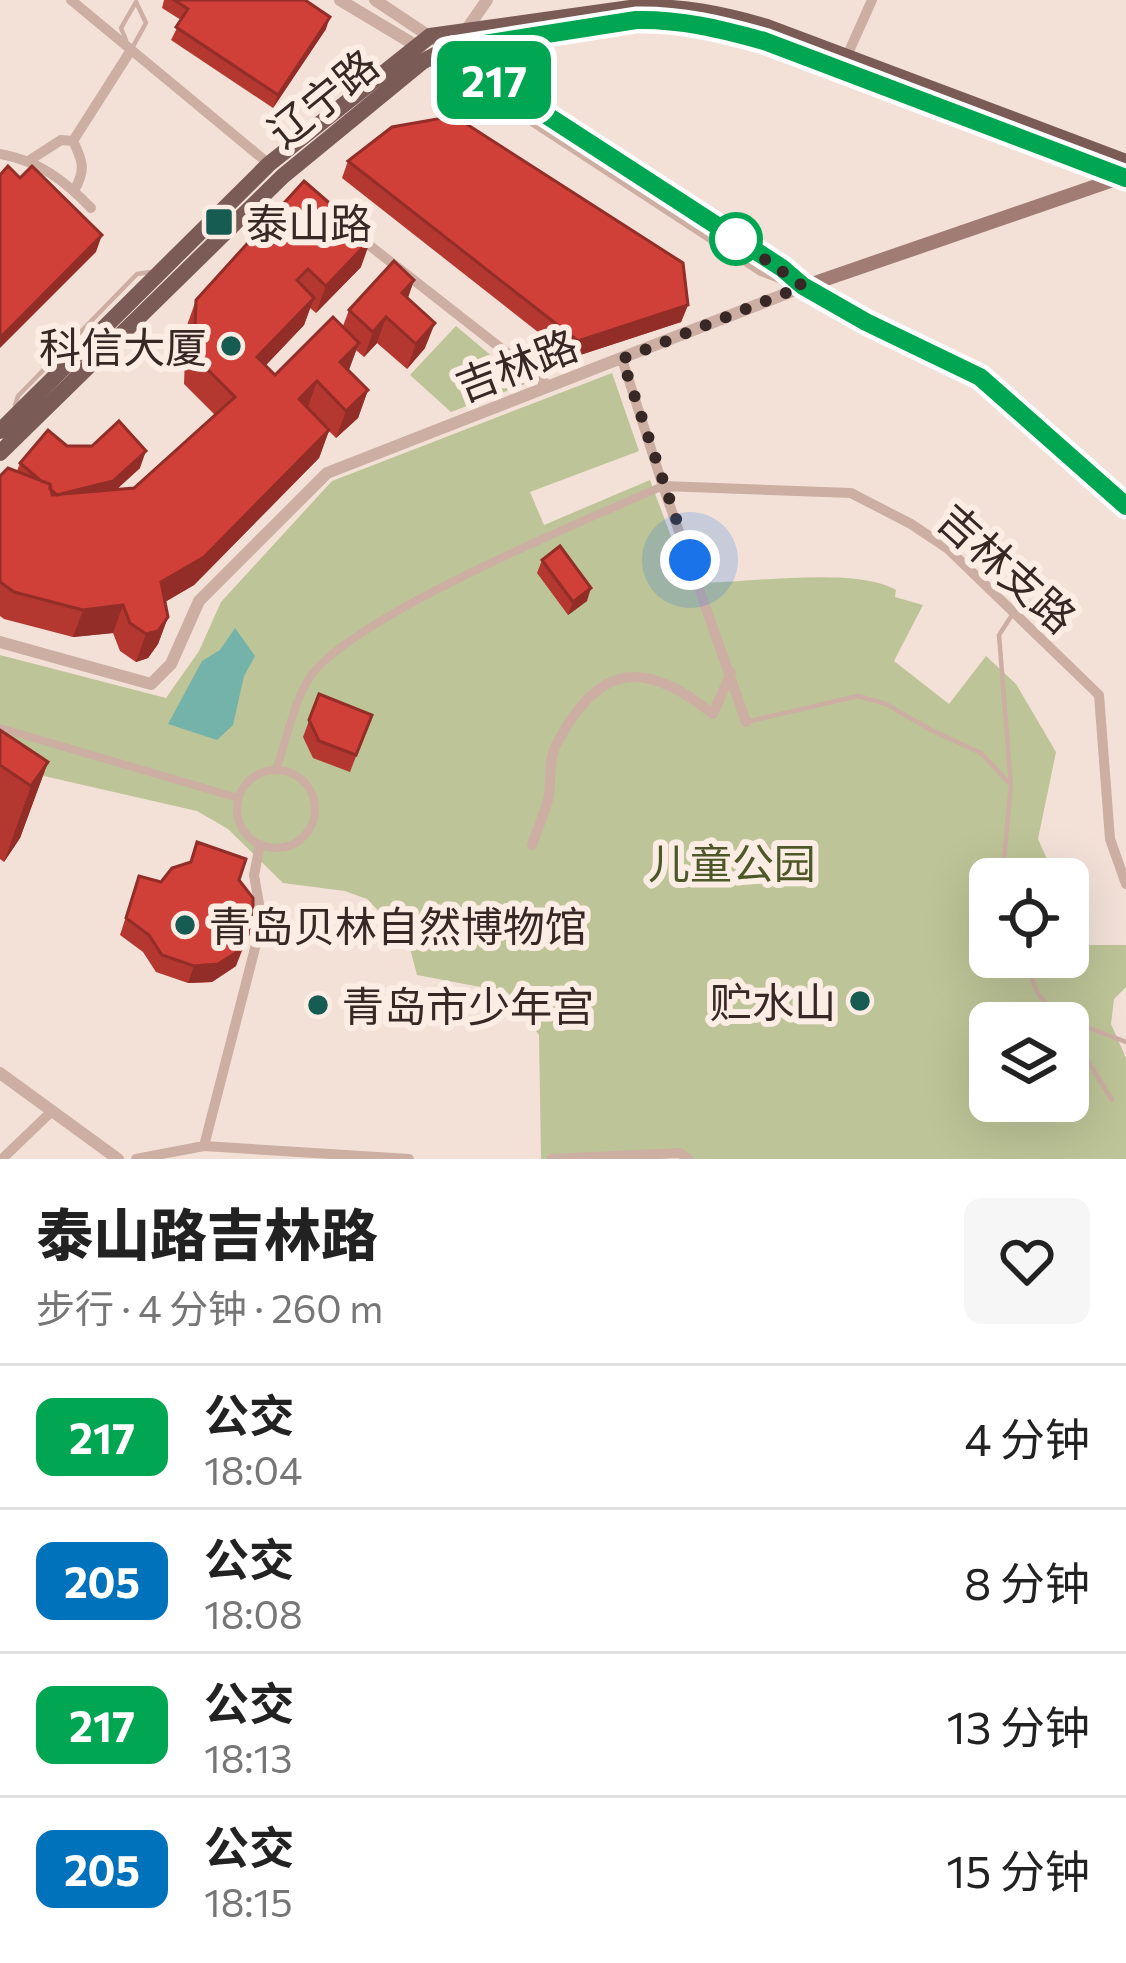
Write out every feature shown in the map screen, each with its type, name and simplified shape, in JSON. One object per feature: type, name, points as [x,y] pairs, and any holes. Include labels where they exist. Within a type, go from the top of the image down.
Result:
[{"type":"main road","name":"辽宁路","points":[[6,425],[162,271],[276,170],[431,47],[467,31],[638,4],[721,14],[846,58],[1125,173]]},
{"type":"main road","name":"辽宁路","points":[[431,47],[636,20],[716,27],[1125,173]]},
{"type":"main road","name":"辽宁路","points":[[0,453],[276,170]]},
{"type":"main road","name":"吉林路","points":[[803,286],[1125,173]]},
{"type":"street","points":[[71,0],[299,188]]},
{"type":"street","points":[[340,0],[431,47]]},
{"type":"street","points":[[375,0],[431,47],[761,271],[803,286],[980,377],[1126,506]]},
{"type":"street","points":[[467,31],[488,0]]},
{"type":"street","points":[[846,58],[872,0]]},
{"type":"street","points":[[73,141],[131,50]]},
{"type":"street","points":[[30,160],[61,140],[73,141]]},
{"type":"street","points":[[73,141],[83,162],[83,176],[74,191]]},
{"type":"street","points":[[0,154],[30,160],[91,208]]},
{"type":"street","points":[[348,228],[549,386]]},
{"type":"street","name":"吉林路","points":[[0,641],[151,684],[171,664],[199,601],[327,473],[803,286]]},
{"type":"street","points":[[622,359],[746,722]]},
{"type":"street","points":[[276,770],[307,680],[343,643],[503,557],[662,486]]},
{"type":"street","name":"吉林支路","points":[[662,486],[850,493],[947,548],[1099,695],[1110,838],[1126,884]]},
{"type":"street","points":[[532,845],[549,797],[554,748],[610,679],[640,676],[681,688],[713,714],[731,672]]},
{"type":"street","points":[[0,728],[238,798]]},
{"type":"street","points":[[276,770],[299,778],[314,799],[315,811],[306,834],[296,843],[285,848],[260,845],[238,820],[238,798],[252,778],[276,770]]},
{"type":"street","points":[[204,1146],[262,921],[254,875],[260,845]]},
{"type":"street","points":[[0,1072],[118,1159]]},
{"type":"street","points":[[2,1159],[52,1112]]},
{"type":"street","points":[[136,1159],[204,1146],[409,1159]]},
{"type":"street","points":[[550,1159],[680,1153],[688,1159]]},
{"type":"lane","points":[[131,50],[146,23],[136,2]]},
{"type":"lane","points":[[131,50],[121,28],[136,2]]},
{"type":"lane","points":[[1004,858],[1010,785],[999,635],[1014,613]]},
{"type":"lane","points":[[746,722],[858,696],[886,704],[981,753],[1010,785]]},
{"type":"lane","points":[[1089,1031],[1126,1042]]},
{"type":"lane","points":[[1089,1063],[1112,1100]]},
{"type":"green space","points":[[456,326],[525,384],[451,412],[410,375]]},
{"type":"green space","name":"儿童公园","points":[[612,373],[639,451],[530,492],[544,525],[650,480],[681,563],[697,583],[829,577],[878,583],[896,590],[895,597],[923,605],[894,661],[949,704],[986,656],[1016,684],[1056,752],[1038,839],[1047,858],[969,858],[969,978],[1089,978],[1089,945],[1126,945],[1126,987],[1114,999],[1111,1024],[1126,1058],[1126,1159],[688,1159],[680,1153],[541,1159],[539,1035],[507,992],[417,975],[408,941],[367,899],[345,891],[283,883],[228,829],[197,811],[0,766],[0,655],[166,698],[199,651],[221,602],[332,481]]},
{"type":"water","points":[[235,628],[255,656],[244,676],[233,725],[217,740],[168,724],[202,661],[220,650]]},
{"type":"building","points":[[174,0],[305,0],[330,17],[278,95],[176,27],[188,9]]},
{"type":"building","points":[[454,116],[683,263],[688,305],[578,341],[348,161],[392,127]]},
{"type":"building","points":[[8,166],[20,178],[32,166],[102,235],[0,338],[0,175]]},
{"type":"building","points":[[304,181],[371,239],[326,286],[308,269],[297,280],[314,298],[257,357],[275,375],[333,317],[359,343],[340,362],[368,390],[346,411],[317,381],[299,399],[329,430],[204,557],[161,582],[168,617],[158,631],[146,634],[130,623],[123,605],[83,610],[14,592],[0,582],[0,476],[8,468],[50,484],[52,495],[134,488],[235,397],[194,356],[196,300]]},
{"type":"building","points":[[394,261],[414,280],[402,293],[435,323],[416,344],[386,317],[373,332],[349,310]]},
{"type":"building","points":[[119,421],[146,451],[113,481],[57,495],[50,484],[20,463],[48,430],[67,446],[92,446]]},
{"type":"building","points":[[560,546],[591,588],[573,602],[542,560]]},
{"type":"building","points":[[319,694],[372,715],[356,755],[319,741],[309,720]]},
{"type":"building","points":[[0,730],[48,762],[31,786],[0,765]]},
{"type":"building","name":"青岛贝林自然博物馆","points":[[197,842],[246,859],[239,880],[253,898],[253,923],[242,949],[218,964],[194,966],[162,955],[149,935],[126,918],[139,876],[161,882],[172,868],[191,862]]},
{"type":"bus line","name":"217","points":[[1126,178],[716,27],[636,20],[446,50],[803,286],[980,377],[1126,506]]},
{"type":"place","name":"泰山路","points":[[219,222]]},
{"type":"place","name":"科信大厦","points":[[231,346]]},
{"type":"place","name":"青岛贝林自然博物馆","points":[[185,925]]},
{"type":"place","name":"贮水山","points":[[860,1001]]},
{"type":"place","name":"青岛市少年宫","points":[[318,1005]]},
{"type":"route","points":[[690,560],[622,359],[803,286],[736,239]]}]
